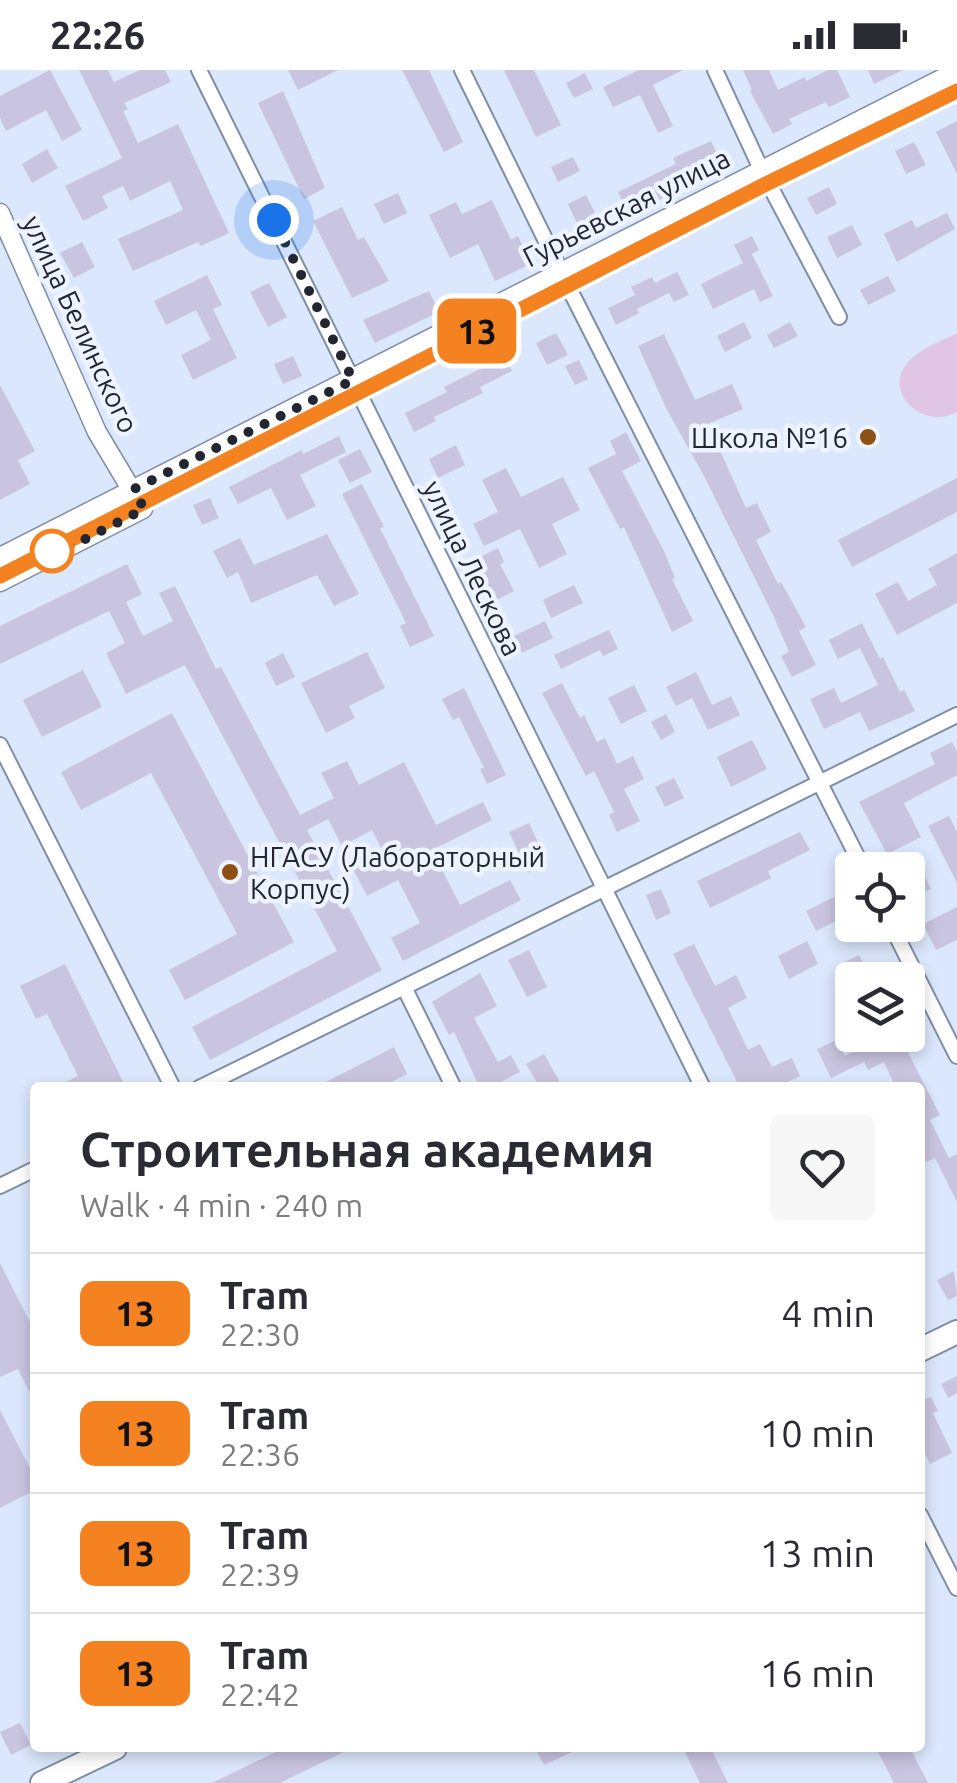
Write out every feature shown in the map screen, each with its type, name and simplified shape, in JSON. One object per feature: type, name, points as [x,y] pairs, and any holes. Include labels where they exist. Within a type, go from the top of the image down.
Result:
[{"type":"main road","points":[[925,1348],[957,1332]]},
{"type":"main road","points":[[42,1783],[108,1752]]},
{"type":"street","name":"улица Лескова","points":[[200,70],[700,1082]]},
{"type":"street","points":[[462,70],[855,852]]},
{"type":"street","points":[[716,70],[761,169],[840,317]]},
{"type":"street","name":"Гурьевская улица","points":[[0,557],[957,72]]},
{"type":"street","name":"улица Белинского","points":[[0,213],[97,432],[144,509],[0,582]]},
{"type":"street","points":[[211,1082],[957,716]]},
{"type":"street","points":[[0,745],[170,1082]]},
{"type":"street","points":[[900,942],[957,1056]]},
{"type":"street","points":[[404,987],[451,1082]]},
{"type":"street","points":[[0,1186],[30,1171]]},
{"type":"street","points":[[925,1526],[957,1588]]},
{"type":"shaded area","points":[[957,333],[957,412],[944,417],[920,412],[903,396],[901,373],[919,352]]},
{"type":"building","points":[[50,70],[82,130],[62,141],[46,110],[6,131],[0,118],[0,96]]},
{"type":"building","points":[[79,70],[108,70],[114,82],[140,70],[165,70],[171,82],[124,103],[128,109],[123,111],[138,143],[178,124],[229,233],[201,246],[198,242],[133,271],[118,239],[183,210],[170,181],[130,201],[123,186],[102,196],[108,208],[83,221],[65,186],[122,158]]},
{"type":"building","points":[[288,70],[338,70],[298,90]]},
{"type":"building","points":[[402,70],[429,70],[463,142],[444,152]]},
{"type":"building","points":[[504,70],[534,70],[561,125],[536,137]]},
{"type":"building","points":[[639,70],[683,70],[653,85],[673,126],[658,133],[640,95],[613,107],[603,87]]},
{"type":"building","points":[[743,70],[769,70],[778,90],[805,77],[806,81],[828,70],[837,70],[850,97],[829,107],[826,102],[789,119],[792,124],[773,134]]},
{"type":"building","points":[[868,70],[903,70],[874,84]]},
{"type":"building","points":[[585,73],[593,89],[574,98],[566,83]]},
{"type":"building","points":[[283,91],[325,188],[304,199],[258,103]]},
{"type":"building","points":[[957,121],[957,174],[936,132]]},
{"type":"building","points":[[711,141],[723,166],[629,216],[618,192],[676,164],[673,158]]},
{"type":"building","points":[[914,142],[926,165],[906,174],[895,151]]},
{"type":"building","points":[[47,149],[58,168],[32,183],[22,164]]},
{"type":"building","points":[[573,157],[580,171],[558,182],[551,167]]},
{"type":"building","points":[[829,187],[837,204],[816,215],[807,198]]},
{"type":"building","points":[[398,193],[407,213],[384,224],[374,204]]},
{"type":"building","points":[[586,195],[603,229],[584,238],[568,204]]},
{"type":"building","points":[[492,200],[511,240],[518,236],[531,264],[495,281],[478,244],[450,258],[429,215],[456,202],[462,214]]},
{"type":"building","points":[[342,207],[358,240],[364,237],[389,281],[352,298],[313,221]]},
{"type":"building","points":[[947,213],[955,229],[897,262],[884,234],[912,220],[916,228]]},
{"type":"building","points":[[852,225],[862,245],[837,258],[827,237]]},
{"type":"building","points":[[752,236],[759,250],[752,254],[773,296],[760,302],[754,289],[713,309],[701,284],[743,263],[734,245]]},
{"type":"building","points":[[82,242],[95,267],[74,278],[60,253]]},
{"type":"building","points":[[677,272],[689,295],[674,302],[669,293],[616,325],[608,308],[635,295],[631,287],[652,277],[655,283]]},
{"type":"building","points":[[207,275],[222,305],[213,309],[237,358],[193,380],[181,355],[211,340],[196,310],[166,325],[154,301]]},
{"type":"building","points":[[888,276],[896,291],[868,305],[860,290]]},
{"type":"building","points":[[269,283],[287,317],[268,327],[250,292]]},
{"type":"building","points":[[429,291],[439,312],[375,343],[363,320]]},
{"type":"building","points":[[744,322],[752,338],[725,352],[717,336]]},
{"type":"building","points":[[790,322],[798,336],[774,348],[767,335]]},
{"type":"building","points":[[556,333],[568,355],[547,365],[536,343]]},
{"type":"building","points":[[664,334],[695,400],[732,384],[743,409],[708,424],[746,508],[757,503],[771,532],[756,540],[806,627],[799,631],[816,665],[792,677],[781,656],[789,652],[774,617],[638,346]]},
{"type":"building","points":[[501,349],[512,371],[480,387],[483,393],[434,417],[436,421],[414,432],[405,413],[447,392],[444,387],[484,367],[480,359]]},
{"type":"building","points":[[293,356],[302,376],[283,384],[274,364]]},
{"type":"building","points":[[579,360],[588,379],[575,385],[565,366]]},
{"type":"building","points":[[0,385],[35,451],[18,460],[30,484],[0,500]]},
{"type":"building","points":[[626,432],[641,461],[622,471],[664,551],[675,578],[672,579],[693,621],[672,632],[624,527],[620,529],[588,468],[616,454],[610,441]]},
{"type":"building","points":[[339,436],[346,452],[300,475],[316,506],[287,520],[271,488],[238,504],[229,487]]},
{"type":"building","points":[[456,445],[465,465],[438,478],[429,459]]},
{"type":"building","points":[[360,449],[372,472],[350,483],[338,460]]},
{"type":"building","points":[[506,468],[521,497],[563,477],[580,510],[552,524],[567,554],[539,568],[520,529],[484,546],[473,524],[498,512],[482,480]]},
{"type":"building","points":[[957,478],[957,512],[852,567],[838,540]]},
{"type":"building","points":[[362,484],[434,636],[410,647],[400,626],[406,623],[342,494]]},
{"type":"building","points":[[210,498],[219,518],[202,525],[193,505]]},
{"type":"building","points":[[327,534],[359,594],[334,606],[317,575],[251,603],[238,572],[227,578],[213,551],[240,538],[254,565]]},
{"type":"building","points":[[498,548],[504,562],[500,564],[514,591],[495,601],[476,559]]},
{"type":"building","points":[[957,553],[957,603],[897,635],[875,594],[898,582],[908,601],[937,585],[928,569]]},
{"type":"building","points":[[127,564],[142,594],[126,602],[143,636],[173,621],[159,593],[175,586],[216,669],[221,667],[300,815],[334,798],[321,773],[347,761],[359,785],[404,762],[436,825],[483,802],[492,820],[432,850],[460,905],[510,880],[521,900],[403,961],[391,938],[420,923],[398,880],[367,896],[353,869],[384,854],[372,830],[342,846],[328,819],[307,830],[382,970],[210,1060],[192,1027],[337,951],[185,665],[126,694],[106,653],[125,643],[109,611],[0,664],[0,626]]},
{"type":"building","points":[[574,585],[583,603],[551,618],[543,600]]},
{"type":"building","points":[[545,621],[553,638],[522,653],[514,636]]},
{"type":"building","points":[[862,623],[880,659],[883,657],[900,692],[904,690],[915,711],[869,731],[860,712],[824,729],[810,699],[834,688],[841,703],[878,685],[860,648],[838,659],[829,640]]},
{"type":"building","points":[[609,630],[618,649],[603,656],[600,650],[561,669],[554,655]]},
{"type":"building","points":[[367,652],[385,688],[349,706],[355,718],[326,733],[301,683]]},
{"type":"building","points":[[283,653],[295,677],[276,686],[265,663]]},
{"type":"building","points":[[83,670],[102,707],[42,737],[23,700]]},
{"type":"building","points":[[696,672],[712,705],[731,696],[740,715],[708,730],[692,698],[676,706],[666,687]]},
{"type":"building","points":[[562,683],[597,742],[605,738],[617,764],[633,756],[644,779],[624,789],[640,821],[617,832],[609,815],[614,812],[594,771],[586,776],[542,693]]},
{"type":"building","points":[[634,685],[647,711],[621,724],[608,698]]},
{"type":"building","points":[[464,688],[506,775],[487,784],[480,769],[484,768],[459,717],[453,720],[442,699]]},
{"type":"building","name":"НГАСУ (Лабораторный Корпус)","points":[[172,713],[294,942],[185,1000],[169,970],[237,934],[151,773],[81,810],[61,772]]},
{"type":"building","points":[[666,714],[675,732],[661,740],[651,722]]},
{"type":"building","points":[[752,740],[767,769],[731,787],[717,757]]},
{"type":"building","points":[[952,742],[957,751],[957,775],[904,803],[921,837],[886,852],[859,802],[935,764],[930,753]]},
{"type":"building","points":[[674,778],[684,798],[665,807],[655,787]]},
{"type":"building","points":[[949,816],[957,832],[957,883],[928,826]]},
{"type":"building","points":[[529,823],[548,864],[528,873],[509,832]]},
{"type":"building","points":[[800,832],[810,850],[768,871],[771,878],[710,908],[697,881]]},
{"type":"building","points":[[661,889],[671,913],[656,920],[646,895]]},
{"type":"building","points":[[835,896],[835,922],[816,931],[806,911]]},
{"type":"building","points":[[957,907],[957,940],[936,950],[925,923]]},
{"type":"building","points":[[807,941],[818,964],[789,979],[778,956]]},
{"type":"building","points":[[694,944],[715,986],[736,975],[747,998],[728,1008],[748,1050],[760,1044],[772,1067],[792,1058],[800,1076],[788,1082],[737,1082],[673,954]]},
{"type":"building","points":[[529,950],[547,987],[527,997],[508,960]]},
{"type":"building","points":[[65,964],[123,1082],[66,1082],[78,1076],[47,1014],[36,1019],[20,986]]},
{"type":"building","points":[[480,973],[497,1006],[474,1018],[498,1062],[511,1055],[520,1072],[501,1082],[477,1082],[454,1032],[449,1035],[432,1002]]},
{"type":"building","points":[[835,1041],[835,1052],[845,1056],[853,1052],[908,1052],[923,1082],[893,1082],[884,1062],[868,1070],[864,1062],[831,1078],[817,1049]]},
{"type":"building","points":[[394,1047],[407,1074],[392,1082],[326,1082]]},
{"type":"building","points":[[544,1054],[560,1082],[536,1082],[526,1064]]},
{"type":"building","points":[[925,1086],[940,1115],[930,1120],[949,1158],[957,1154],[957,1202],[935,1158],[925,1163]]},
{"type":"building","points":[[0,1263],[30,1322],[30,1393],[18,1369],[0,1377]]},
{"type":"building","points":[[954,1271],[957,1296],[948,1300],[937,1280]]},
{"type":"building","points":[[957,1376],[957,1393],[948,1398],[941,1384]]},
{"type":"building","points":[[925,1397],[931,1397],[938,1411],[933,1413],[952,1453],[930,1464],[925,1454]]},
{"type":"building","points":[[0,1410],[30,1468],[30,1493],[0,1508]]},
{"type":"building","points":[[20,1723],[30,1746],[11,1755],[0,1732]]},
{"type":"building","points":[[276,1752],[344,1752],[280,1783],[212,1783]]},
{"type":"building","points":[[537,1752],[572,1752],[544,1765]]},
{"type":"building","points":[[685,1752],[713,1752],[728,1783],[700,1783]]},
{"type":"building","points":[[878,1752],[912,1752],[928,1783],[894,1783]]},
{"type":"tram line","points":[[0,576],[957,91]]},
{"type":"tram line","name":"13","points":[[0,576],[768,183],[957,91]]},
{"type":"place","name":"Школа №16","points":[[868,437]]},
{"type":"place","name":"НГАСУ (Лабораторный Корпус)","points":[[230,872]]},
{"type":"route","points":[[52,551],[66,549],[144,509],[134,489],[353,380],[274,220]]}]
